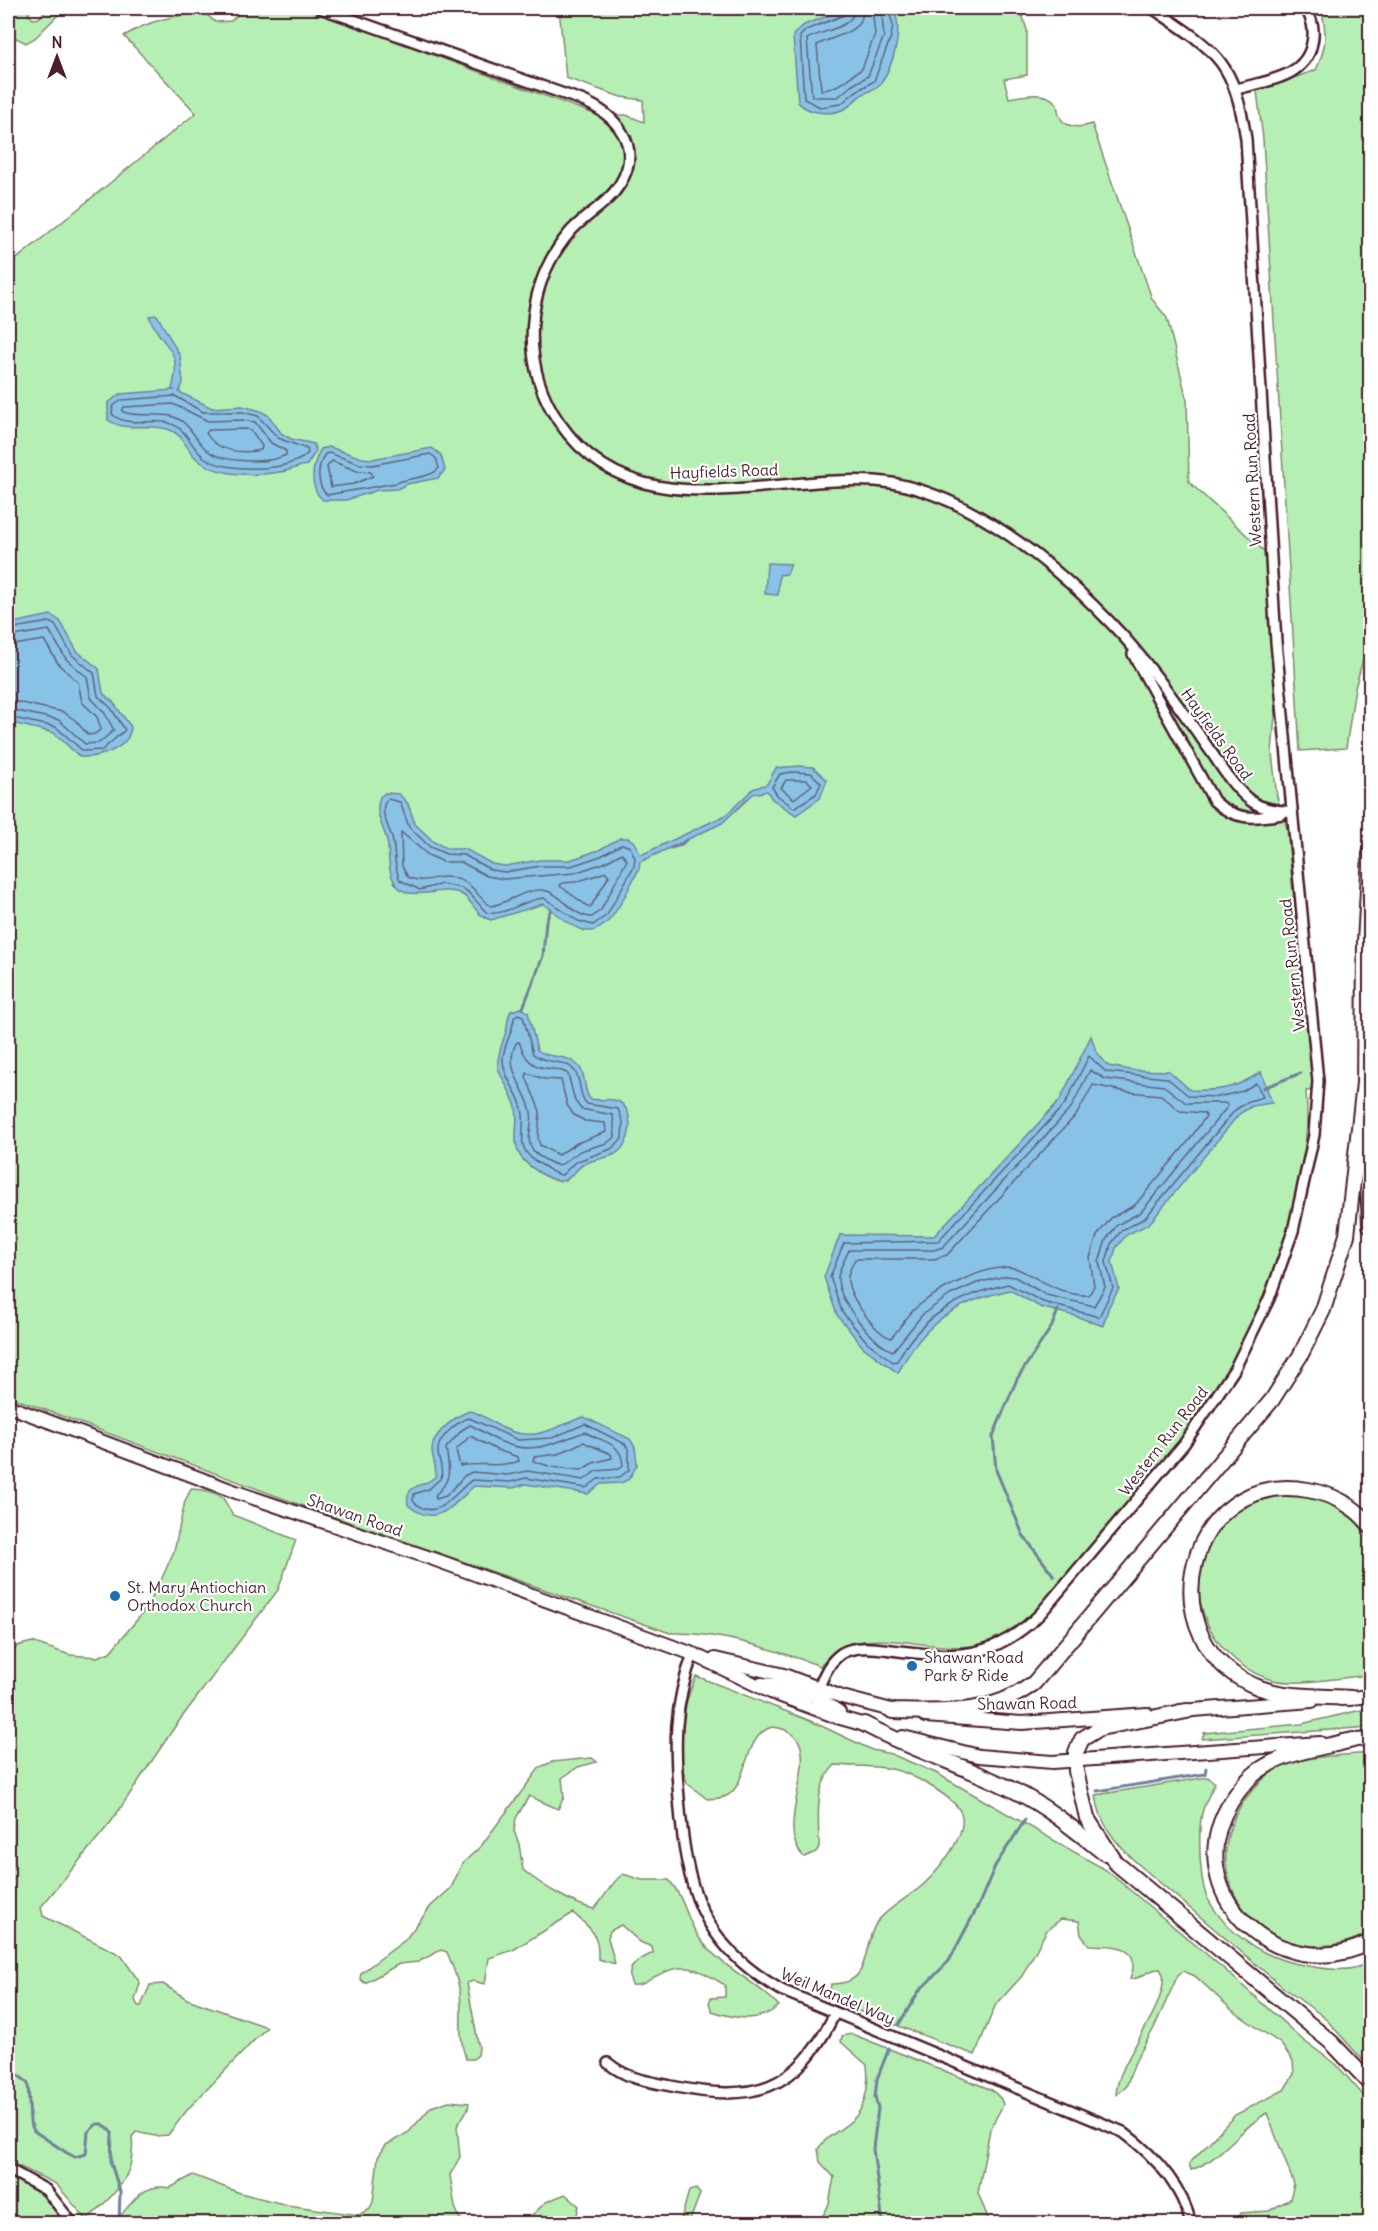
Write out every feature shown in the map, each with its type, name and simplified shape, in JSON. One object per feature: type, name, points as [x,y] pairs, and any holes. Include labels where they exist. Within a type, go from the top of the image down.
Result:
[{"type":"highway","points":[[1371,854],[1365,942],[1364,1083],[1371,1226]]},
{"type":"highway","points":[[892,1711],[967,1711],[988,1707],[1013,1697],[1034,1683],[1272,1400],[1313,1332],[1336,1272],[1352,1204],[1364,1083]]},
{"type":"highway","points":[[1351,1698],[1281,1693],[1263,1689],[1230,1672],[1202,1640],[1192,1611],[1190,1583],[1200,1545],[1212,1527],[1235,1506],[1260,1494],[1289,1488],[1316,1491],[1343,1502],[1371,1525]]},
{"type":"highway","points":[[1116,1863],[1087,1818],[1080,1796],[1075,1762],[1079,1744],[1089,1732],[1100,1728],[1187,1711]]},
{"type":"highway","points":[[864,1724],[906,1747],[986,1777],[1025,1796],[1064,1822],[1332,2043],[1371,2083]]},
{"type":"highway","points":[[1353,1740],[1278,1760],[1254,1774],[1236,1795],[1222,1820],[1217,1862],[1223,1888],[1238,1916],[1269,1943],[1294,1953],[1320,1956],[1347,1952],[1371,1942]]},
{"type":"main road","name":"Shawan Road","points":[[8,1406],[236,1492],[439,1561],[693,1654],[755,1684],[837,1718],[949,1750],[1013,1760],[1075,1762],[1371,1739]]},
{"type":"main road","name":"Shawan Road","points":[[693,1654],[784,1675],[817,1692],[864,1724]]},
{"type":"main road","name":"Shawan Road","points":[[755,1684],[779,1685],[892,1711],[945,1719],[1022,1723],[1371,1696]]},
{"type":"street","name":"Hayfields Road","points":[[320,8],[580,100],[602,109],[620,127],[628,153],[623,180],[614,194],[573,229],[556,249],[543,274],[535,300],[531,329],[532,354],[546,400],[575,442],[595,460],[633,481],[675,490],[875,481],[910,486],[936,494],[963,508],[1014,541],[1077,591],[1125,639],[1158,678],[1244,795],[1265,808],[1291,812]]},
{"type":"street","name":"Western Run Road","points":[[817,1692],[834,1660],[854,1648],[955,1656],[988,1650],[1023,1632],[1061,1591],[1184,1444],[1234,1370],[1269,1299],[1286,1254],[1305,1181],[1317,1108],[1314,1021],[1291,812],[1276,642],[1245,130],[1237,89],[1223,62],[1210,49],[1152,8]]},
{"type":"street","points":[[1237,89],[1284,76],[1305,62],[1314,36],[1313,24],[1305,8]]},
{"type":"street","name":"Hayfields Road","points":[[1125,639],[1214,801],[1234,816],[1245,819],[1291,812]]},
{"type":"street","name":"Weil Mandel Way","points":[[693,1654],[682,1685],[675,1738],[684,1853],[694,1892],[702,1911],[722,1942],[747,1968],[781,1990],[1123,2132],[1155,2159],[1170,2178],[1191,2223]]},
{"type":"street","points":[[608,2063],[621,2074],[637,2079],[704,2093],[730,2094],[754,2091],[784,2078],[799,2068],[812,2055],[835,2013]]},
{"type":"street","points":[[8,2169],[46,2190],[73,2223]]},
{"type":"green space","points":[[8,8],[33,8],[28,14],[33,19],[39,18],[48,8],[65,8],[35,38],[26,43],[8,34]]},
{"type":"green space","points":[[244,8],[305,8],[597,115],[626,115],[644,122],[643,100],[621,97],[566,78],[559,8],[1020,8],[1027,30],[1027,75],[1004,79],[1009,98],[1046,96],[1056,103],[1061,120],[1065,123],[1078,127],[1092,124],[1152,299],[1167,318],[1187,400],[1189,482],[1264,551],[1276,702],[1272,753],[1277,797],[1287,829],[1301,974],[1304,973],[1312,1031],[1314,1090],[1306,1091],[1307,1120],[1303,1162],[1283,1246],[1260,1308],[1241,1349],[1200,1414],[1150,1478],[1054,1594],[1029,1620],[1003,1638],[980,1645],[955,1647],[881,1640],[858,1642],[837,1650],[820,1666],[765,1648],[727,1639],[689,1633],[670,1633],[314,1510],[8,1396],[8,266],[196,113],[124,36],[153,22],[183,15],[205,13],[215,22],[231,21]]},
{"type":"green space","points":[[1321,8],[1370,8],[1370,635],[1355,688],[1346,748],[1300,751],[1263,139],[1257,91],[1316,70],[1325,39]]},
{"type":"green space","points":[[191,1489],[217,1494],[223,1498],[233,1515],[296,1540],[278,1590],[176,1725],[111,1822],[41,1907],[43,1916],[121,1955],[140,1983],[135,2000],[138,2006],[141,2006],[150,1985],[163,1984],[187,1999],[267,2027],[188,2109],[168,2135],[155,2136],[136,2132],[132,2137],[131,2164],[122,2184],[87,2220],[56,2184],[8,2161],[8,1662],[17,1646],[32,1642],[70,1655],[97,1657],[110,1652],[141,1615],[158,1587],[174,1551],[185,1501]]},
{"type":"green space","points":[[1310,1494],[1346,1512],[1359,1525],[1370,1543],[1370,1675],[1303,1682],[1277,1681],[1266,1678],[1245,1668],[1228,1653],[1214,1636],[1204,1616],[1199,1595],[1199,1573],[1206,1551],[1229,1517],[1251,1501],[1276,1496]]},
{"type":"green space","points":[[696,1676],[813,1722],[872,1750],[891,1754],[936,1773],[1106,1870],[1223,1968],[1304,2041],[1336,2064],[1370,2103],[1370,2223],[1237,2223],[1241,2213],[1269,2211],[1290,2199],[1294,2184],[1267,2113],[1201,2166],[1191,2170],[1189,2164],[1235,2115],[1284,2090],[1294,2074],[1293,2061],[1281,2044],[1233,2011],[1195,1976],[1183,1971],[1178,1975],[1154,2028],[1135,2062],[1126,2087],[1116,2095],[1124,2066],[1158,2002],[1163,1974],[1160,1969],[1156,1969],[1138,1978],[1130,1979],[1133,1959],[1130,1953],[1117,1947],[1089,1945],[1081,1935],[1079,1921],[1061,1919],[1047,1930],[1022,1976],[995,2006],[975,2055],[843,2005],[830,1991],[831,1984],[854,1978],[864,1962],[877,1922],[938,1870],[957,1840],[962,1820],[960,1811],[942,1793],[906,1773],[884,1768],[835,1765],[823,1783],[820,1793],[819,1847],[816,1852],[804,1857],[795,1842],[793,1823],[802,1762],[800,1745],[791,1733],[772,1727],[763,1732],[751,1750],[738,1783],[726,1796],[707,1799],[687,1783],[683,1771],[680,1732],[682,1713]]},
{"type":"green space","points":[[1370,1708],[1370,1727],[1202,1739],[1204,1733],[1301,1724]]},
{"type":"green space","points":[[1370,1753],[1370,1932],[1336,1944],[1303,1945],[1274,1935],[1250,1916],[1234,1892],[1226,1862],[1230,1831],[1246,1798],[1270,1773],[1290,1763],[1313,1758]]},
{"type":"green space","points":[[592,1758],[597,1762],[578,1767],[562,1778],[564,1797],[558,1809],[529,1796],[516,1818],[514,1831],[519,1844],[523,1870],[557,1893],[594,1909],[623,1874],[642,1880],[669,1880],[675,1887],[698,1937],[704,1944],[779,2006],[763,2015],[747,2018],[712,2011],[709,2003],[711,1998],[725,1997],[725,1985],[691,1968],[675,1969],[644,1983],[632,1985],[631,1969],[638,1961],[653,1953],[652,1947],[640,1942],[621,1925],[610,1931],[608,1938],[615,1964],[598,1959],[596,1938],[573,1913],[513,1950],[489,1958],[485,1984],[473,1981],[467,1983],[479,2048],[478,2055],[473,2059],[466,2059],[462,2041],[459,1987],[447,1952],[441,1950],[418,1962],[399,1964],[365,1983],[360,1979],[361,1973],[405,1940],[431,1906],[451,1888],[462,1864],[481,1846],[540,1767],[552,1762]]},
{"type":"green space","points":[[1208,1777],[1215,1783],[1202,1813],[1200,1844],[1201,1870],[1208,1899],[1216,1912],[1236,1934],[1261,1951],[1275,1957],[1303,1965],[1337,1970],[1354,1968],[1370,1962],[1370,2068],[1324,2017],[1285,1989],[1129,1856],[1116,1841],[1101,1815],[1096,1795]]},
{"type":"green space","points":[[852,2034],[992,2090],[1001,2099],[1003,2105],[990,2129],[978,2193],[990,2223],[819,2223],[829,2204],[834,2177],[820,2162],[818,2149],[857,2115],[867,2091],[867,2065],[841,2042],[842,2036]]},
{"type":"green space","points":[[449,2101],[469,2103],[468,2109],[457,2126],[460,2157],[450,2175],[455,2207],[460,2219],[471,2223],[114,2223],[144,2191],[160,2187],[170,2188],[193,2175],[240,2193],[287,2205],[359,2215],[370,2208],[373,2202],[378,2157],[386,2145],[409,2132],[431,2107]]},
{"type":"green space","points":[[8,2175],[43,2194],[66,2223],[8,2223]]},
{"type":"green space","points":[[696,2189],[700,2194],[689,2223],[680,2223],[689,2191]]},
{"type":"green space","points":[[565,2194],[579,2206],[575,2223],[524,2223],[546,2202]]},
{"type":"water","points":[[848,8],[893,8],[898,26],[893,57],[880,84],[846,108],[827,113],[808,109],[798,102],[793,35],[804,25]]},
{"type":"water","points":[[157,315],[180,356],[183,383],[179,392],[212,408],[242,406],[261,411],[269,416],[281,433],[291,439],[314,444],[316,451],[307,465],[270,473],[226,472],[205,465],[197,459],[175,432],[154,427],[123,426],[108,420],[108,403],[120,394],[174,390],[172,389],[175,375],[173,356],[149,316]]},
{"type":"water","points":[[329,447],[372,459],[432,448],[441,455],[445,470],[438,478],[407,484],[397,489],[378,490],[346,500],[323,500],[315,489],[313,476],[315,462],[321,449]]},
{"type":"water","points":[[767,563],[791,564],[787,574],[779,575],[778,595],[765,594]]},
{"type":"water","points":[[51,615],[60,621],[77,651],[99,669],[103,693],[113,702],[131,727],[125,742],[112,751],[80,757],[54,733],[8,722],[8,624]]},
{"type":"water","points":[[813,767],[827,780],[820,798],[796,815],[772,799],[767,791],[753,794],[722,823],[640,862],[639,869],[617,910],[602,927],[593,931],[572,925],[543,904],[491,920],[481,915],[461,894],[452,891],[413,894],[405,892],[398,886],[390,872],[387,841],[378,809],[380,797],[385,793],[399,794],[408,804],[415,824],[434,842],[448,849],[465,849],[492,864],[505,866],[540,860],[570,860],[599,850],[620,838],[628,838],[634,842],[641,855],[726,815],[753,789],[767,784],[776,768]]},
{"type":"water","points":[[521,1008],[528,1012],[537,1050],[576,1063],[584,1076],[586,1092],[590,1099],[617,1101],[623,1105],[629,1118],[629,1135],[621,1149],[611,1156],[584,1164],[563,1181],[550,1178],[524,1161],[516,1144],[517,1111],[498,1064],[510,1013]]},
{"type":"water","points":[[1091,1036],[1096,1051],[1108,1066],[1131,1070],[1169,1071],[1190,1090],[1227,1088],[1261,1072],[1272,1103],[1252,1106],[1239,1114],[1149,1224],[1126,1235],[1116,1248],[1112,1262],[1119,1289],[1109,1306],[1103,1326],[1040,1307],[1010,1290],[973,1301],[944,1317],[919,1340],[898,1373],[863,1347],[837,1315],[824,1277],[840,1235],[934,1236],[1060,1100]]},
{"type":"water","points":[[470,1411],[503,1428],[526,1434],[545,1432],[584,1417],[630,1439],[635,1447],[637,1465],[629,1479],[621,1483],[601,1484],[588,1494],[526,1484],[513,1488],[474,1486],[444,1512],[427,1515],[418,1512],[408,1505],[409,1493],[412,1489],[435,1477],[436,1469],[432,1448],[437,1436],[446,1425]]},
{"type":"waterway","points":[[671,848],[681,845],[686,840]]},
{"type":"waterway","points":[[523,1008],[543,956],[546,921],[551,909]]},
{"type":"waterway","points":[[1263,1088],[1301,1073]]},
{"type":"waterway","points":[[1054,1576],[1023,1535],[996,1470],[993,1436],[1017,1379],[1052,1326],[1058,1310]]},
{"type":"waterway","points":[[1097,1791],[1205,1774],[1206,1768]]},
{"type":"waterway","points":[[899,2024],[919,1991],[949,1961],[979,1904],[995,1866],[1025,1820]]},
{"type":"waterway","points":[[883,2224],[873,2149],[878,2108],[875,2097],[877,2079],[889,2048]]},
{"type":"waterway","points":[[8,2077],[18,2075],[28,2083],[30,2122],[34,2131],[67,2153],[75,2157],[86,2154],[88,2132],[97,2124],[103,2124],[112,2133],[111,2163],[120,2192],[119,2224]]},
{"type":"place","name":"St. Mary Antiochian Orthodox Church","points":[[115,1596]]},
{"type":"place","name":"Shawan Road Park & Ride","points":[[912,1666]]}]
